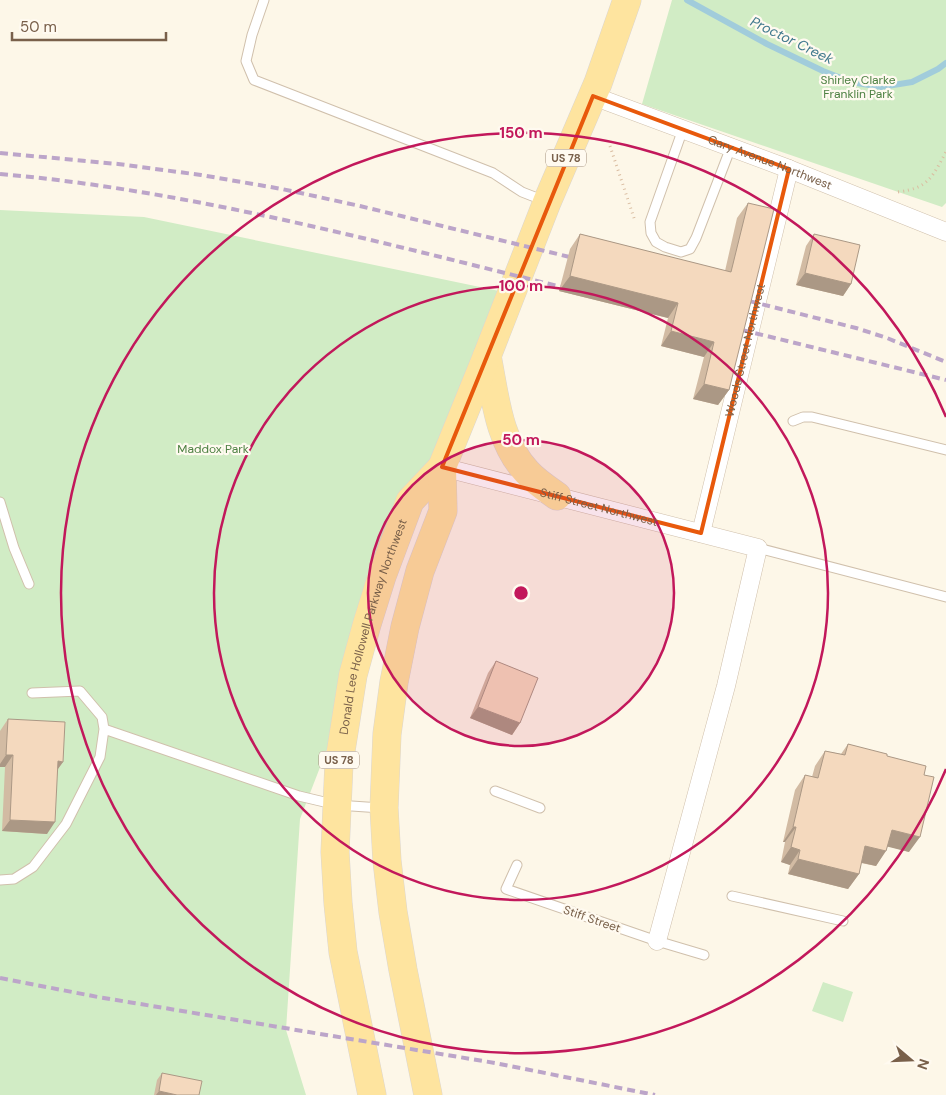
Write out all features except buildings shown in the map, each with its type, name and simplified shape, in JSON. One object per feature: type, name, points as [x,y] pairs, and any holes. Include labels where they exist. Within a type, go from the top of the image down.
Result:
[{"type":"main road","name":"Donald Lee Hollowell Parkway Northwest","points":[[372,1095],[343,952],[335,852],[339,763],[353,674],[382,576],[410,502],[442,468],[547,202],[593,96],[627,0]]},
{"type":"main road","points":[[487,356],[500,422],[511,450],[527,473],[557,496]]},
{"type":"main road","name":"Donald Lee Hollowell Parkway Northwest","points":[[428,1095],[393,912],[387,862],[384,808],[387,734],[394,682],[405,627],[420,571],[443,511],[442,468]]},
{"type":"street","name":"Gary Avenue Northwest","points":[[593,96],[789,169],[946,232]]},
{"type":"street","name":"Woods Street Northwest","points":[[701,533],[789,169]]},
{"type":"street","name":"Stiff Street Northwest","points":[[442,468],[758,548]]},
{"type":"street","points":[[657,941],[726,686],[758,548]]},
{"type":"lane","points":[[264,0],[252,35],[246,61],[254,80],[494,173],[522,192],[547,202]]},
{"type":"lane","points":[[683,129],[650,222],[651,233],[656,242],[665,247],[681,252],[690,249],[731,147]]},
{"type":"lane","points":[[793,421],[803,417],[812,417],[946,450]]},
{"type":"lane","points":[[0,502],[14,548],[29,584]]},
{"type":"lane","points":[[758,548],[946,598]]},
{"type":"lane","points":[[0,880],[14,879],[34,867],[66,824],[100,757],[104,729],[102,717],[80,691],[32,693]]},
{"type":"lane","points":[[104,729],[299,796],[337,805],[384,808]]},
{"type":"lane","points":[[495,791],[540,808]]},
{"type":"lane","name":"Stiff Street","points":[[517,865],[506,889],[657,941],[704,955]]},
{"type":"lane","points":[[732,896],[843,921]]},
{"type":"highlighted area","points":[[593,96],[789,169],[701,533],[442,467]]},
{"type":"green space","name":"Shirley Clarke Franklin Park","points":[[672,0],[946,0],[946,203],[942,207],[642,104]]},
{"type":"green space","name":"Maddox Park","points":[[0,210],[144,217],[504,292],[300,819],[286,1030],[306,1095],[0,1095]]},
{"type":"green space","points":[[823,982],[853,992],[843,1022],[812,1011]]},
{"type":"waterway","name":"Proctor Creek","points":[[687,0],[767,44],[823,71],[851,82],[881,87],[912,82],[946,63]]},
{"type":"railway","points":[[0,153],[118,164],[201,175],[282,189],[582,260]]},
{"type":"railway","points":[[0,174],[73,182],[217,206],[289,221],[574,290]]},
{"type":"railway","points":[[737,298],[856,328],[887,338],[946,362]]},
{"type":"railway","points":[[730,327],[946,380]]},
{"type":"railway","points":[[0,978],[98,997],[495,1063],[655,1095]]}]
